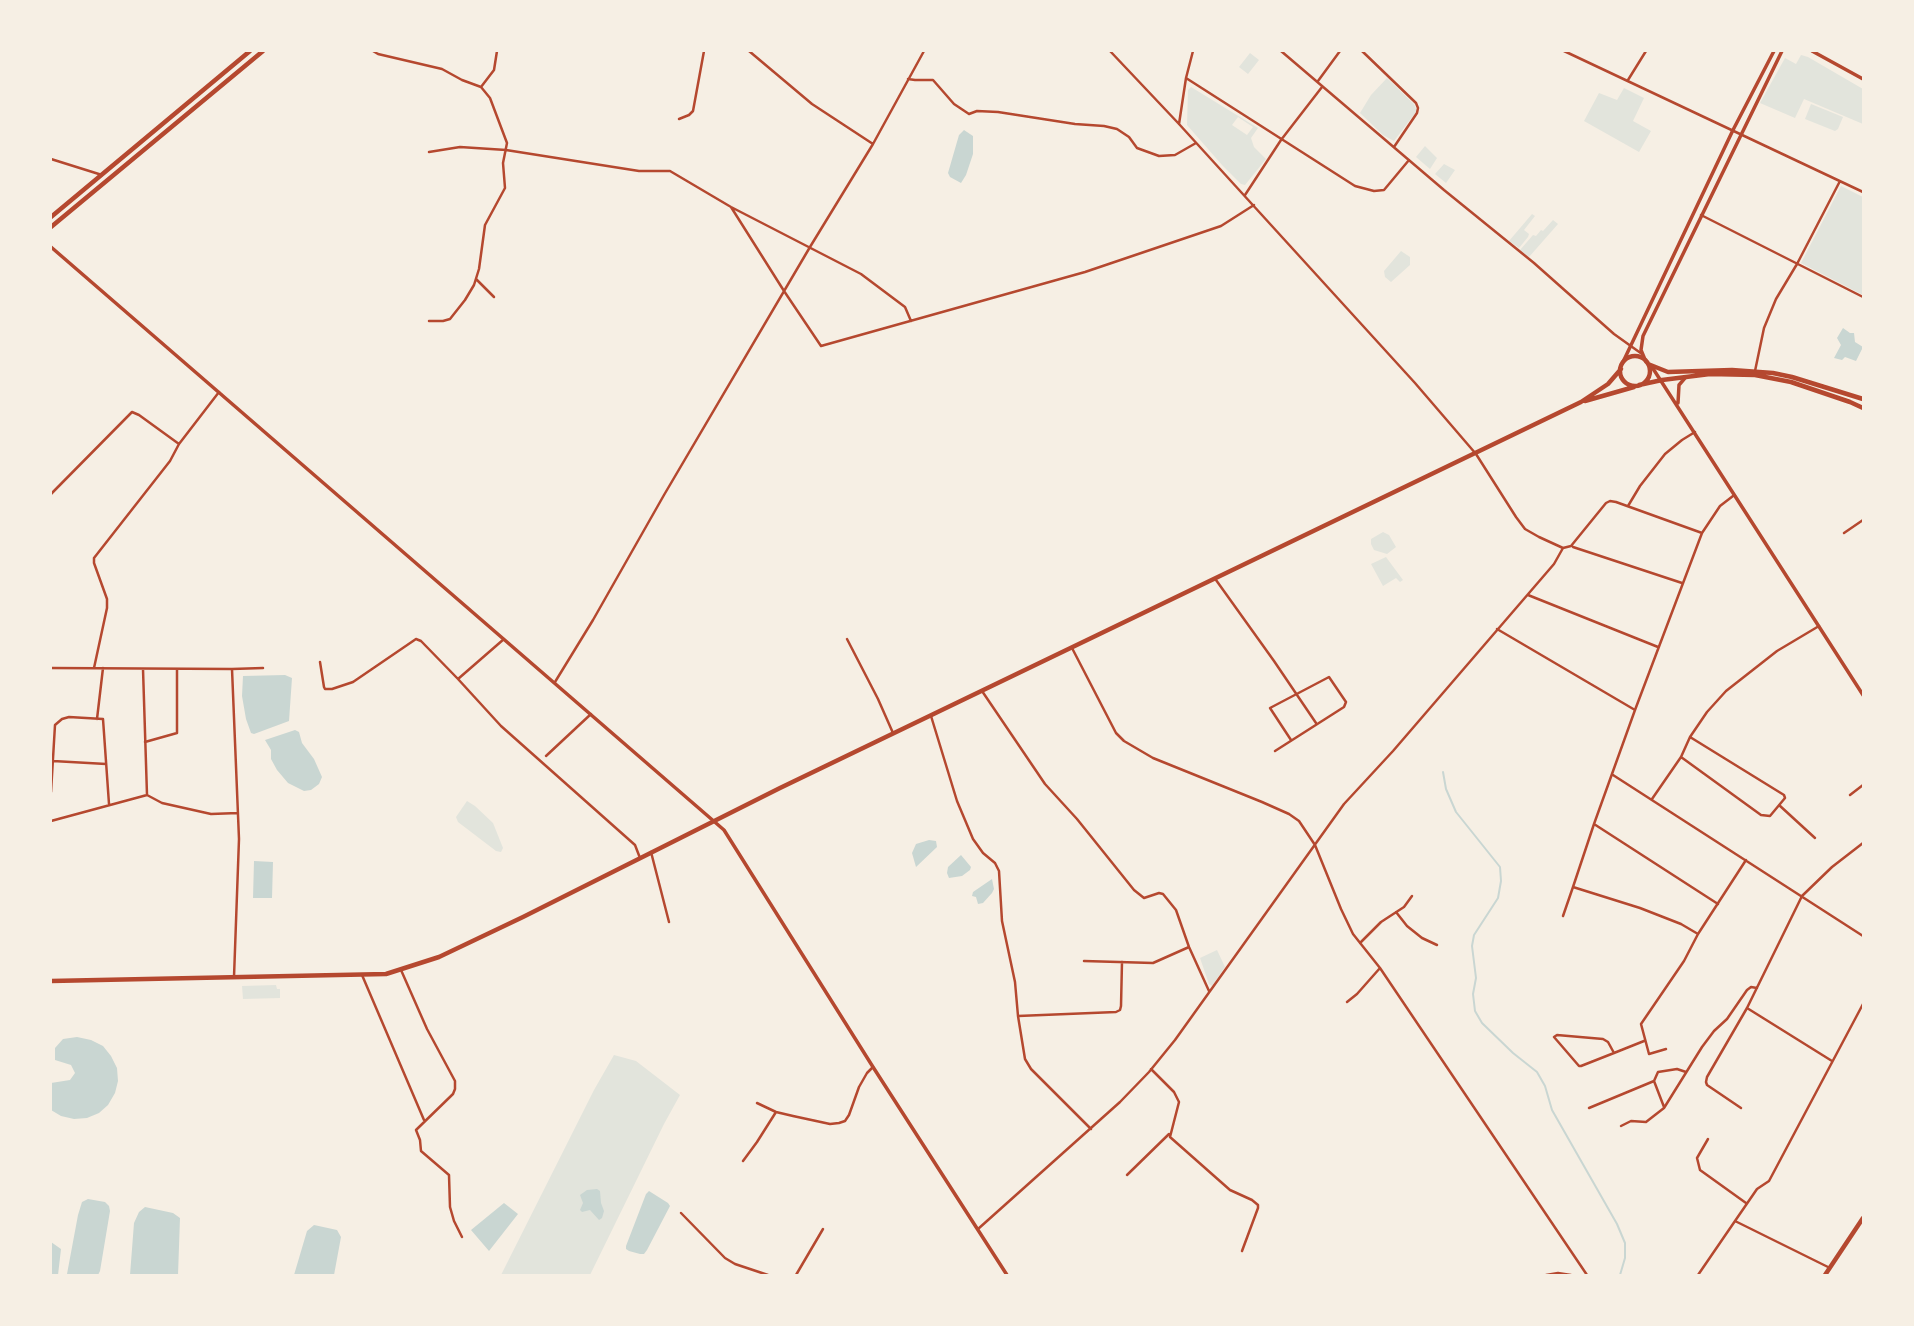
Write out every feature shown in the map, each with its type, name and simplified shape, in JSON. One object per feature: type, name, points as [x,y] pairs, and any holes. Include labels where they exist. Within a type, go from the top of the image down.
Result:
[{"type":"main road","points":[[51,217],[250,51]]},
{"type":"main road","points":[[51,227],[262,51]]},
{"type":"main road","points":[[1863,399],[1792,377],[1755,371],[1668,372],[1640,357],[1629,358],[1623,362],[1621,369],[1625,381],[1631,385],[1710,372],[1755,375],[1791,382],[1850,401],[1863,408]]},
{"type":"main road","points":[[1581,402],[1644,383],[1649,377],[1649,364]]},
{"type":"main road","points":[[51,981],[386,974],[439,957],[893,734],[1581,402],[1608,384],[1621,369]]},
{"type":"main road","points":[[1825,1275],[1863,1218]]},
{"type":"street","points":[[373,51],[442,69],[481,87],[490,98],[507,143],[503,163],[506,188],[485,225],[476,279],[465,300],[450,318],[429,321]]},
{"type":"street","points":[[481,87],[494,70],[496,51]]},
{"type":"street","points":[[679,119],[693,111],[704,51]]},
{"type":"street","points":[[749,51],[820,110],[873,144]]},
{"type":"street","points":[[555,682],[873,144],[924,51]]},
{"type":"street","points":[[1110,51],[1415,383],[1476,454],[1525,529],[1563,548],[1571,546],[1682,583]]},
{"type":"street","points":[[1179,124],[1193,51]]},
{"type":"street","points":[[1281,51],[1534,263],[1614,334],[1642,354],[1662,380],[1863,695]]},
{"type":"street","points":[[1318,81],[1340,51]]},
{"type":"street","points":[[1362,51],[1418,108],[1394,147]]},
{"type":"street","points":[[1564,51],[1863,192]]},
{"type":"street","points":[[1628,80],[1646,51]]},
{"type":"street","points":[[1623,362],[1733,130],[1774,51]]},
{"type":"street","points":[[1642,354],[1643,336],[1782,51]]},
{"type":"street","points":[[1812,51],[1863,79]]},
{"type":"street","points":[[1186,78],[1355,186],[1374,191],[1384,190],[1410,160]]},
{"type":"street","points":[[908,79],[933,80],[954,104],[969,114],[977,111],[998,112],[1104,126],[1117,129],[1129,137],[1138,148],[1160,156],[1175,155],[1196,143]]},
{"type":"street","points":[[1245,195],[1323,86]]},
{"type":"street","points":[[429,152],[460,147],[506,150],[639,171],[670,171],[731,207],[861,274],[905,307],[911,321]]},
{"type":"street","points":[[51,159],[102,175]]},
{"type":"street","points":[[1755,371],[1764,328],[1776,299],[1840,181]]},
{"type":"street","points":[[731,207],[821,346],[1085,272],[1221,226],[1254,205]]},
{"type":"street","points":[[1701,215],[1863,297]]},
{"type":"street","points":[[51,247],[724,830],[1007,1275]]},
{"type":"street","points":[[476,279],[494,298]]},
{"type":"street","points":[[1678,405],[1679,385],[1689,376]]},
{"type":"street","points":[[94,668],[107,599],[94,558],[170,461],[219,392]]},
{"type":"street","points":[[51,494],[132,412],[180,444]]},
{"type":"street","points":[[1628,506],[1665,454],[1695,432]]},
{"type":"street","points":[[1563,916],[1635,710],[1702,533],[1720,506],[1735,495]]},
{"type":"street","points":[[1571,546],[1610,501],[1702,533]]},
{"type":"street","points":[[1844,533],[1863,520]]},
{"type":"street","points":[[977,1230],[1091,1129],[1151,1069],[1210,992],[1344,804],[1554,564],[1563,548]]},
{"type":"street","points":[[1216,580],[1316,723]]},
{"type":"street","points":[[1527,595],[1658,647]]},
{"type":"street","points":[[1652,799],[1681,757],[1706,712],[1726,691],[1777,651],[1819,626]]},
{"type":"street","points":[[1497,629],[1635,710]]},
{"type":"street","points":[[320,662],[324,687],[332,689],[353,682],[416,639],[501,726],[635,845],[640,858]]},
{"type":"street","points":[[458,679],[505,639]]},
{"type":"street","points":[[848,639],[893,734]]},
{"type":"street","points":[[1072,648],[1116,733],[1124,741],[1153,758],[1289,814],[1299,821],[1315,845],[1341,909],[1360,943],[1380,968],[1587,1275]]},
{"type":"street","points":[[51,668],[263,668]]},
{"type":"street","points":[[97,719],[103,668]]},
{"type":"street","points":[[143,668],[147,795]]},
{"type":"street","points":[[145,742],[177,733],[177,669]]},
{"type":"street","points":[[232,669],[239,839],[234,977]]},
{"type":"street","points":[[1275,751],[1344,707],[1346,702],[1329,677],[1270,708],[1291,740]]},
{"type":"street","points":[[982,691],[1045,784],[1134,890],[1144,898],[1163,894],[1170,902],[1176,910],[1189,947],[1210,992]]},
{"type":"street","points":[[546,756],[591,714]]},
{"type":"street","points":[[931,716],[957,801],[973,839],[999,870],[1002,921],[1015,982],[1027,1065],[1091,1129]]},
{"type":"street","points":[[51,792],[55,725],[62,719],[103,719],[108,804]]},
{"type":"street","points":[[1681,757],[1761,815],[1770,816],[1785,798],[1690,737]]},
{"type":"street","points":[[53,761],[106,764]]},
{"type":"street","points":[[1612,774],[1863,936]]},
{"type":"street","points":[[1850,795],[1863,785]]},
{"type":"street","points":[[51,821],[147,795],[162,803],[211,814],[238,813]]},
{"type":"street","points":[[1779,805],[1815,838]]},
{"type":"street","points":[[1594,824],[1719,904]]},
{"type":"street","points":[[1741,1108],[1706,1083],[1747,1008],[1802,896],[1832,867],[1863,843]]},
{"type":"street","points":[[651,852],[669,922]]},
{"type":"street","points":[[1666,1049],[1648,1054],[1641,1024],[1684,961],[1746,860]]},
{"type":"street","points":[[1573,887],[1640,908],[1699,934]]},
{"type":"street","points":[[1360,943],[1381,922],[1404,907],[1412,897]]},
{"type":"street","points":[[1396,912],[1407,926],[1422,938],[1437,945]]},
{"type":"street","points":[[1084,961],[1153,963],[1189,947]]},
{"type":"street","points":[[1018,1016],[1120,1010],[1122,961]]},
{"type":"street","points":[[1347,1002],[1380,968]]},
{"type":"street","points":[[401,970],[427,1030],[456,1086],[453,1094],[416,1130],[420,1149],[450,1175],[450,1207],[462,1237]]},
{"type":"street","points":[[362,975],[424,1121]]},
{"type":"street","points":[[1621,1126],[1631,1121],[1646,1122],[1664,1108],[1702,1046],[1727,1019],[1747,990],[1751,987],[1757,988]]},
{"type":"street","points":[[1698,1275],[1756,1189],[1769,1181],[1863,1004]]},
{"type":"street","points":[[1747,1008],[1832,1061]]},
{"type":"street","points":[[1614,1053],[1603,1039],[1557,1035],[1554,1037],[1579,1066],[1614,1053],[1644,1041]]},
{"type":"street","points":[[757,1103],[776,1112],[830,1124],[845,1121],[859,1087],[873,1067]]},
{"type":"street","points":[[1127,1175],[1169,1134],[1179,1102],[1174,1092],[1151,1069]]},
{"type":"street","points":[[1589,1108],[1654,1081],[1658,1072],[1677,1069],[1686,1072]]},
{"type":"street","points":[[1654,1081],[1664,1108]]},
{"type":"street","points":[[743,1161],[776,1112]]},
{"type":"street","points":[[1169,1134],[1170,1138],[1230,1190],[1258,1205],[1242,1251]]},
{"type":"street","points":[[1708,1139],[1697,1158],[1700,1170],[1746,1203]]},
{"type":"street","points":[[681,1213],[725,1258],[734,1264],[768,1275]]},
{"type":"street","points":[[1735,1221],[1830,1268]]},
{"type":"street","points":[[796,1275],[823,1229]]},
{"type":"street","points":[[1546,1275],[1571,1275]]},
{"type":"shaded area","points":[[1250,53],[1259,60],[1248,74],[1239,67]]},
{"type":"shaded area","points":[[1801,55],[1863,89],[1863,124],[1804,99],[1795,118],[1760,103],[1785,58],[1796,64]]},
{"type":"shaded area","points":[[1387,78],[1416,109],[1394,141],[1383,135],[1360,113],[1371,95]]},
{"type":"shaded area","points":[[1191,87],[1258,128],[1251,138],[1254,147],[1266,159],[1245,185],[1222,165],[1187,125],[1188,90]],"holes":[[[1238,117],[1253,127],[1247,135],[1232,125]]]},
{"type":"shaded area","points":[[1624,88],[1644,98],[1633,121],[1651,131],[1639,152],[1584,121],[1599,93],[1617,100]]},
{"type":"shaded area","points":[[1811,104],[1843,117],[1838,129],[1835,131],[1805,119]]},
{"type":"shaded area","points":[[964,130],[973,136],[973,154],[961,183],[948,173],[959,135]]},
{"type":"shaded area","points":[[1425,146],[1437,158],[1430,169],[1416,157]]},
{"type":"shaded area","points":[[1444,164],[1455,170],[1446,183],[1435,174]]},
{"type":"shaded area","points":[[1841,186],[1863,197],[1863,295],[1801,263]]},
{"type":"shaded area","points":[[1532,214],[1535,216],[1524,230],[1529,234],[1528,237],[1519,248],[1509,241]]},
{"type":"shaded area","points":[[1553,220],[1558,224],[1529,257],[1520,250],[1533,235],[1543,231]]},
{"type":"shaded area","points":[[1401,251],[1410,257],[1410,265],[1391,282],[1385,277],[1384,271]]},
{"type":"shaded area","points":[[1843,328],[1854,333],[1855,342],[1863,347],[1856,361],[1845,357],[1842,360],[1834,358],[1841,345],[1837,338]]},
{"type":"shaded area","points":[[1383,532],[1389,535],[1396,547],[1387,554],[1374,550],[1371,544],[1371,539]]},
{"type":"shaded area","points":[[1386,557],[1403,580],[1400,582],[1396,578],[1383,586],[1371,564]]},
{"type":"shaded area","points":[[285,675],[292,678],[289,721],[251,733],[242,696],[243,676]]},
{"type":"shaded area","points":[[295,730],[299,732],[302,743],[314,759],[322,777],[319,784],[311,790],[304,791],[288,783],[271,759],[271,750],[265,740]]},
{"type":"shaded area","points":[[467,801],[493,823],[503,848],[501,852],[458,822],[456,817]]},
{"type":"shaded area","points":[[936,841],[937,847],[916,867],[912,853],[916,844]]},
{"type":"shaded area","points":[[961,855],[971,867],[970,870],[962,876],[949,878],[948,867]]},
{"type":"shaded area","points":[[254,861],[273,862],[272,898],[253,898]]},
{"type":"shaded area","points":[[992,879],[992,893],[983,903],[978,904],[976,897],[972,896],[973,892]]},
{"type":"shaded area","points":[[1217,950],[1225,967],[1212,986],[1200,958]]},
{"type":"shaded area","points":[[276,985],[277,989],[280,989],[280,998],[243,999],[242,986]]},
{"type":"shaded area","points":[[77,1037],[103,1046],[117,1068],[118,1081],[108,1105],[99,1113],[74,1119],[51,1110],[51,1083],[70,1080],[75,1073],[71,1065],[55,1060],[55,1048],[63,1039]]},
{"type":"shaded area","points":[[614,1055],[636,1061],[680,1095],[590,1275],[501,1275],[594,1090]]},
{"type":"shaded area","points":[[587,1190],[600,1191],[604,1211],[599,1220],[590,1210],[580,1210],[583,1203],[580,1195]]},
{"type":"shaded area","points":[[649,1191],[670,1206],[647,1250],[640,1254],[629,1251],[626,1246]]},
{"type":"shaded area","points":[[88,1199],[105,1202],[110,1211],[100,1271],[98,1275],[68,1275],[78,1215],[82,1202]]},
{"type":"shaded area","points":[[504,1203],[518,1214],[489,1251],[471,1230]]},
{"type":"shaded area","points":[[145,1207],[173,1213],[180,1218],[178,1275],[130,1275],[134,1223],[139,1212]]},
{"type":"shaded area","points":[[314,1225],[337,1230],[341,1237],[334,1275],[294,1275],[307,1231]]},
{"type":"shaded area","points":[[51,1242],[61,1249],[58,1275],[51,1275]]},
{"type":"waterway","points":[[1443,772],[1446,789],[1456,812],[1500,867],[1498,898],[1474,935],[1472,946],[1476,978],[1473,994],[1475,1011],[1482,1023],[1537,1072],[1545,1086],[1552,1110],[1617,1224],[1625,1243],[1625,1258],[1620,1275]]}]
